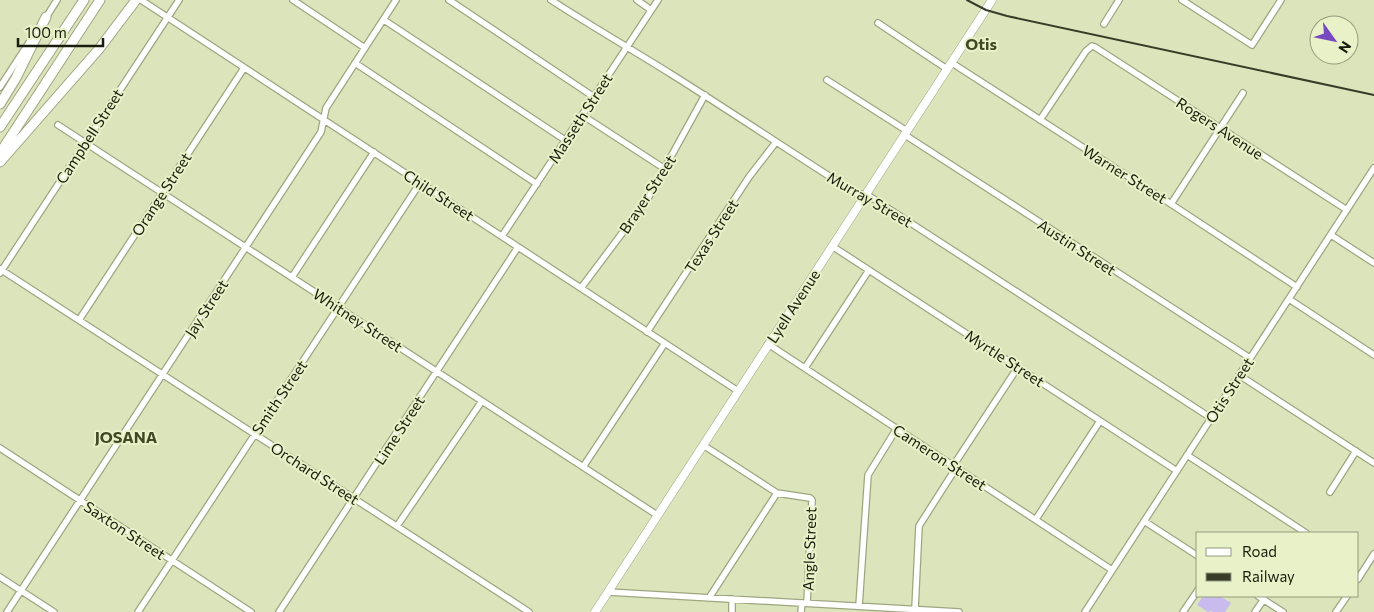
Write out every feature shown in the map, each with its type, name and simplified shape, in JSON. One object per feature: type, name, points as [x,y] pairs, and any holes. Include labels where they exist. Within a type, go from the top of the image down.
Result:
[{"type":"highway","points":[[0,127],[84,0]]},
{"type":"highway","points":[[0,153],[100,0]]},
{"type":"highway","points":[[0,162],[99,49],[136,0]]},
{"type":"highway","points":[[0,104],[16,78],[46,17]]},
{"type":"main road","name":"Lyell Avenue","points":[[595,612],[992,0]]},
{"type":"street","points":[[0,87],[57,0]]},
{"type":"street","name":"Child Street","points":[[141,0],[738,391]]},
{"type":"street","name":"Campbell Street","points":[[0,271],[179,0]]},
{"type":"street","points":[[293,0],[365,48]]},
{"type":"street","name":"Jay Street","points":[[7,612],[321,132],[326,108],[396,0]]},
{"type":"street","points":[[449,0],[594,97]]},
{"type":"street","name":"Murray Street","points":[[552,0],[596,29],[627,46],[856,194],[866,194],[1211,418]]},
{"type":"street","points":[[637,0],[651,10]]},
{"type":"street","name":"Masseth Street","points":[[502,236],[658,0]]},
{"type":"street","points":[[1104,24],[1119,0]]},
{"type":"street","points":[[1182,0],[1252,45],[1280,0]]},
{"type":"street","points":[[384,20],[565,140]]},
{"type":"street","name":"Warner Street","points":[[878,24],[1040,120],[1297,287]]},
{"type":"street","name":"Rogers Avenue","points":[[1040,120],[1086,50],[1094,46],[1347,210]]},
{"type":"street","points":[[355,63],[536,184]]},
{"type":"street","name":"Orange Street","points":[[79,320],[244,68]]},
{"type":"street","name":"Austin Street","points":[[827,80],[1250,358]]},
{"type":"street","points":[[1172,204],[1243,93]]},
{"type":"street","name":"Brayer Street","points":[[581,288],[646,200],[705,96]]},
{"type":"street","points":[[582,115],[665,169]]},
{"type":"street","name":"Whitney Street","points":[[58,125],[658,515]]},
{"type":"street","name":"Texas Street","points":[[647,332],[749,177],[776,142]]},
{"type":"street","points":[[292,277],[374,152]]},
{"type":"street","name":"Otis Street","points":[[1084,612],[1374,169]]},
{"type":"street","name":"Smith Street","points":[[138,612],[420,182]]},
{"type":"street","points":[[1331,235],[1374,262]]},
{"type":"street","name":"Myrtle Street","points":[[832,246],[1177,471]]},
{"type":"street","name":"Lime Street","points":[[279,612],[518,247]]},
{"type":"street","points":[[805,368],[869,270]]},
{"type":"street","name":"Orchard Street","points":[[0,271],[79,320],[529,612]]},
{"type":"street","points":[[1288,299],[1374,355]]},
{"type":"street","points":[[583,466],[665,343]]},
{"type":"street","name":"Cameron Street","points":[[768,344],[1112,570]]},
{"type":"street","points":[[915,609],[919,526],[1018,367]]},
{"type":"street","points":[[1239,375],[1374,463]]},
{"type":"street","points":[[397,526],[482,401]]},
{"type":"street","points":[[1036,519],[1100,421]]},
{"type":"street","points":[[859,606],[866,480],[870,470],[897,428]]},
{"type":"street","name":"Angle Street","points":[[703,445],[777,493],[807,496],[812,500],[804,603]]},
{"type":"street","name":"Saxton Street","points":[[0,448],[251,612]]},
{"type":"street","points":[[1330,492],[1356,451]]},
{"type":"street","points":[[1187,455],[1304,532]]},
{"type":"street","points":[[709,598],[777,493]]},
{"type":"street","points":[[1144,521],[1196,555]]},
{"type":"street","points":[[1359,578],[1374,554]]},
{"type":"street","points":[[1359,567],[1364,570]]},
{"type":"street","points":[[0,577],[54,612]]},
{"type":"street","points":[[608,592],[959,612]]},
{"type":"street","points":[[1183,612],[1196,593]]},
{"type":"street","points":[[1336,612],[1346,597]]},
{"type":"street","points":[[1255,612],[1261,598],[1283,612]]},
{"type":"street","points":[[732,599],[732,612]]},
{"type":"street","points":[[801,612],[804,603]]},
{"type":"shaded area","points":[[1202,597],[1222,597],[1231,603],[1225,612],[1208,612],[1197,605]]},
{"type":"railway","points":[[967,0],[986,10],[1007,16],[1374,95]]},
{"type":"district","name":"Otis","points":[[981,43]]},
{"type":"district","name":"JOSANA","points":[[126,436]]}]
